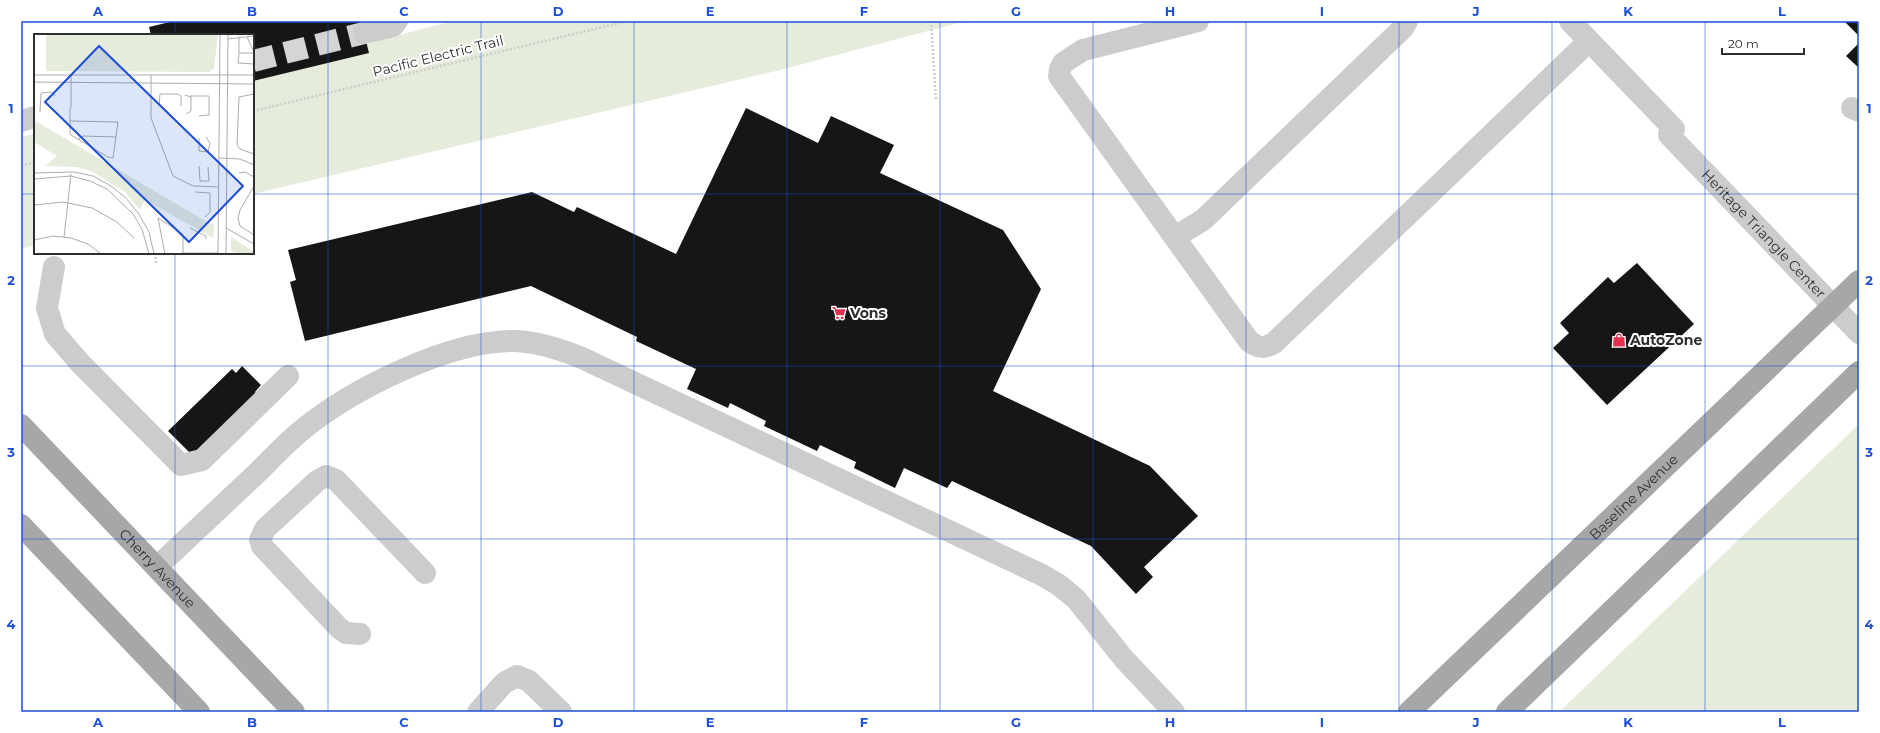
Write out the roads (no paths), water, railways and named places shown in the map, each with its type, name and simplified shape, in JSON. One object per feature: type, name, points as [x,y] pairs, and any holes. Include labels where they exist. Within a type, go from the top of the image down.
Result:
[{"type":"main road","name":"Baseline Avenue","points":[[1409,712],[1859,281]]},
{"type":"main road","points":[[1507,712],[1859,372]]},
{"type":"main road","name":"Cherry Avenue","points":[[21,425],[294,712]]},
{"type":"main road","points":[[21,525],[199,712]]},
{"type":"lane","points":[[364,33],[393,26],[397,21]]},
{"type":"lane","points":[[1198,21],[1083,50],[1063,63],[1059,76],[1249,341],[1255,346],[1262,348],[1268,347],[1286,332],[1589,41]]},
{"type":"lane","points":[[1174,237],[1189,230],[1203,220],[1403,28],[1407,21]]},
{"type":"lane","name":"Heritage Triangle Center","points":[[1570,21],[1671,132],[1859,333]]},
{"type":"lane","points":[[21,121],[34,117]]},
{"type":"lane","points":[[54,267],[47,308],[55,334],[80,363],[181,465],[202,460],[288,376]]},
{"type":"lane","points":[[157,567],[302,430],[340,402],[400,371],[461,349],[490,343],[514,341],[538,343],[582,358],[1042,575],[1059,585],[1076,599],[1139,676],[1174,712]]},
{"type":"lane","points":[[360,634],[346,633],[339,628],[262,546],[260,540],[265,530],[317,481],[326,476],[336,480],[425,573]]},
{"type":"lane","points":[[478,712],[504,683],[517,676],[530,681],[561,712]]},
{"type":"tunnel","points":[[254,61],[364,33]]},
{"type":"place","name":"Vons","points":[[839,313]]},
{"type":"place","name":"AutoZone","points":[[1619,340]]}]
